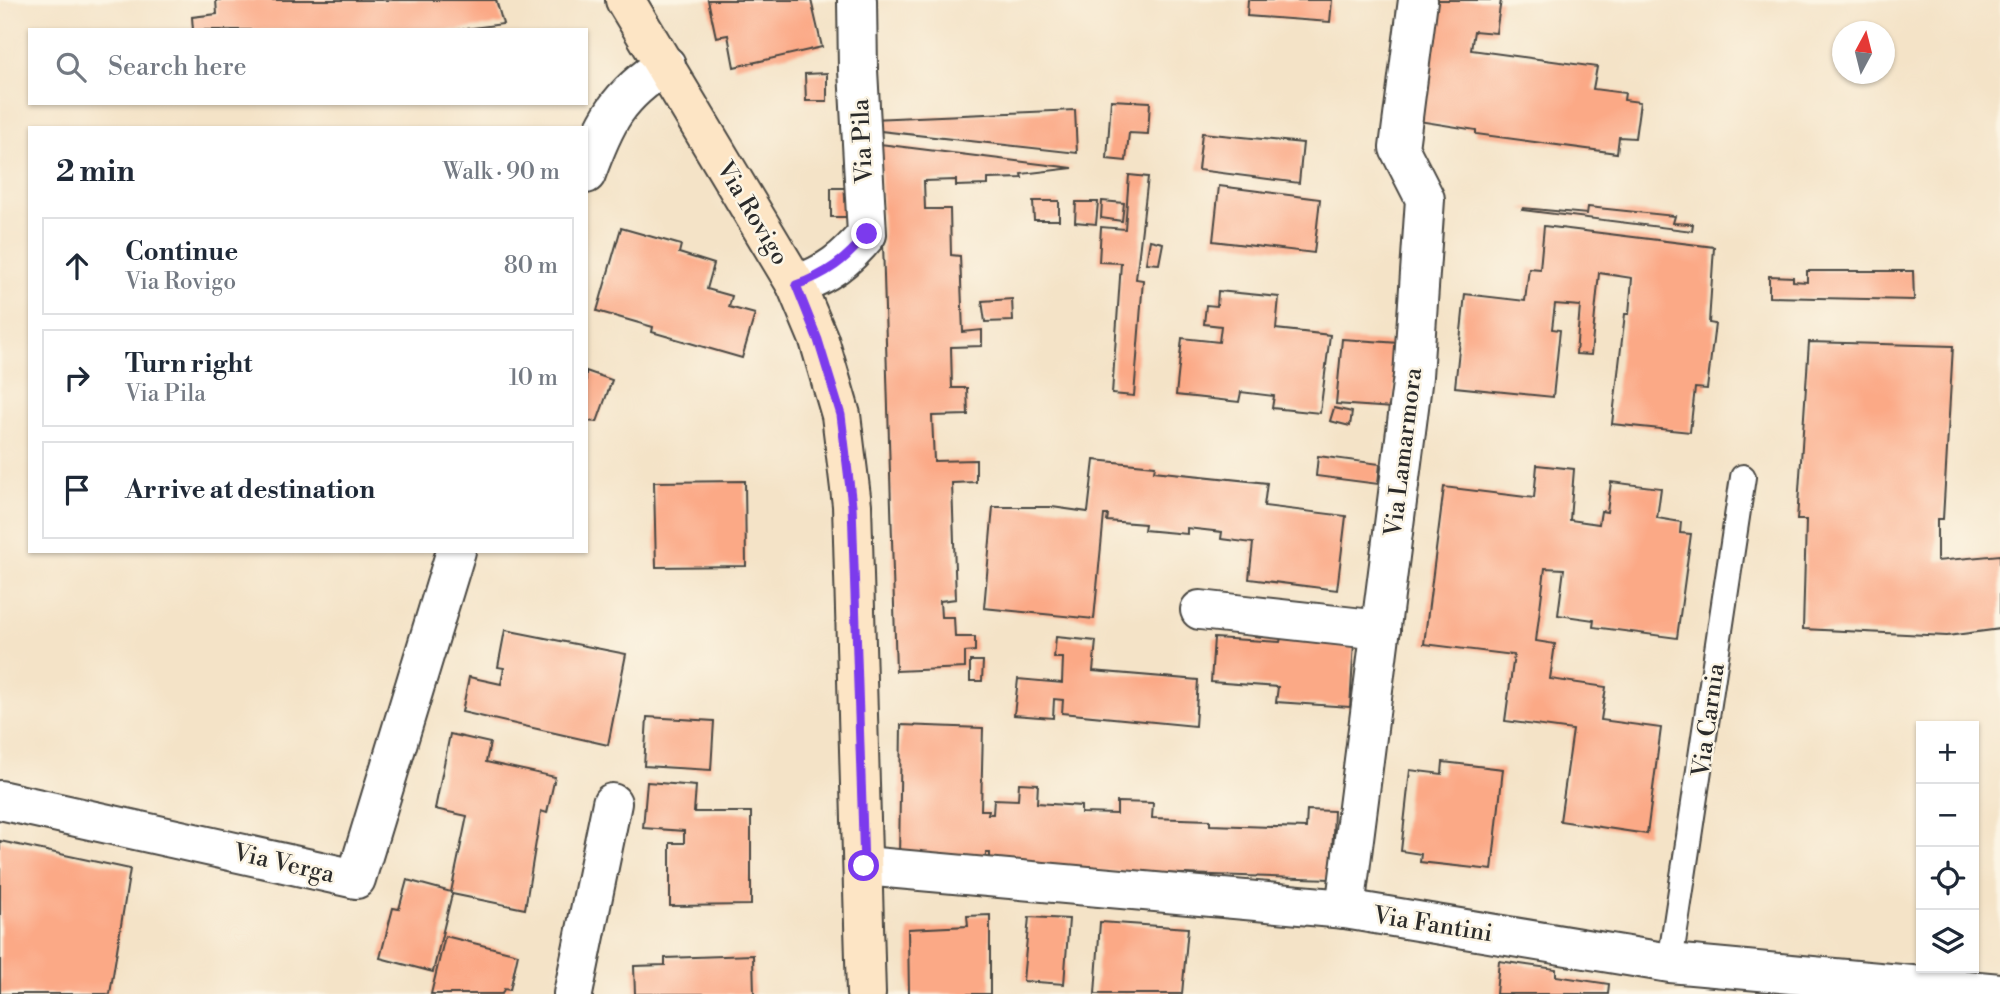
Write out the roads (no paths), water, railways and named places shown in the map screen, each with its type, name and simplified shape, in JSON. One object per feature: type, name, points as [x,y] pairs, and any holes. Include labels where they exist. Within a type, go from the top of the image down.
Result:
[{"type":"main road","name":"Via Rovigo","points":[[625,0],[796,285],[818,340],[841,415],[852,505],[866,994]]},
{"type":"street","name":"Via Pila","points":[[796,285],[825,275],[850,255],[867,234],[857,0]]},
{"type":"street","name":"Via Lamarmora","points":[[1345,909],[1413,376],[1425,199],[1399,148],[1418,0]]},
{"type":"street","points":[[588,168],[601,132],[618,106],[638,82],[666,65]]},
{"type":"street","name":"Via Verga","points":[[0,800],[356,879],[455,553]]},
{"type":"street","points":[[1200,610],[1381,630]]},
{"type":"street","points":[[573,994],[611,803]]},
{"type":"street","name":"Via Fantini","points":[[864,866],[1345,909],[1670,963],[1993,993]]},
{"type":"lane","name":"Via Carnia","points":[[1670,963],[1743,477]]}]
